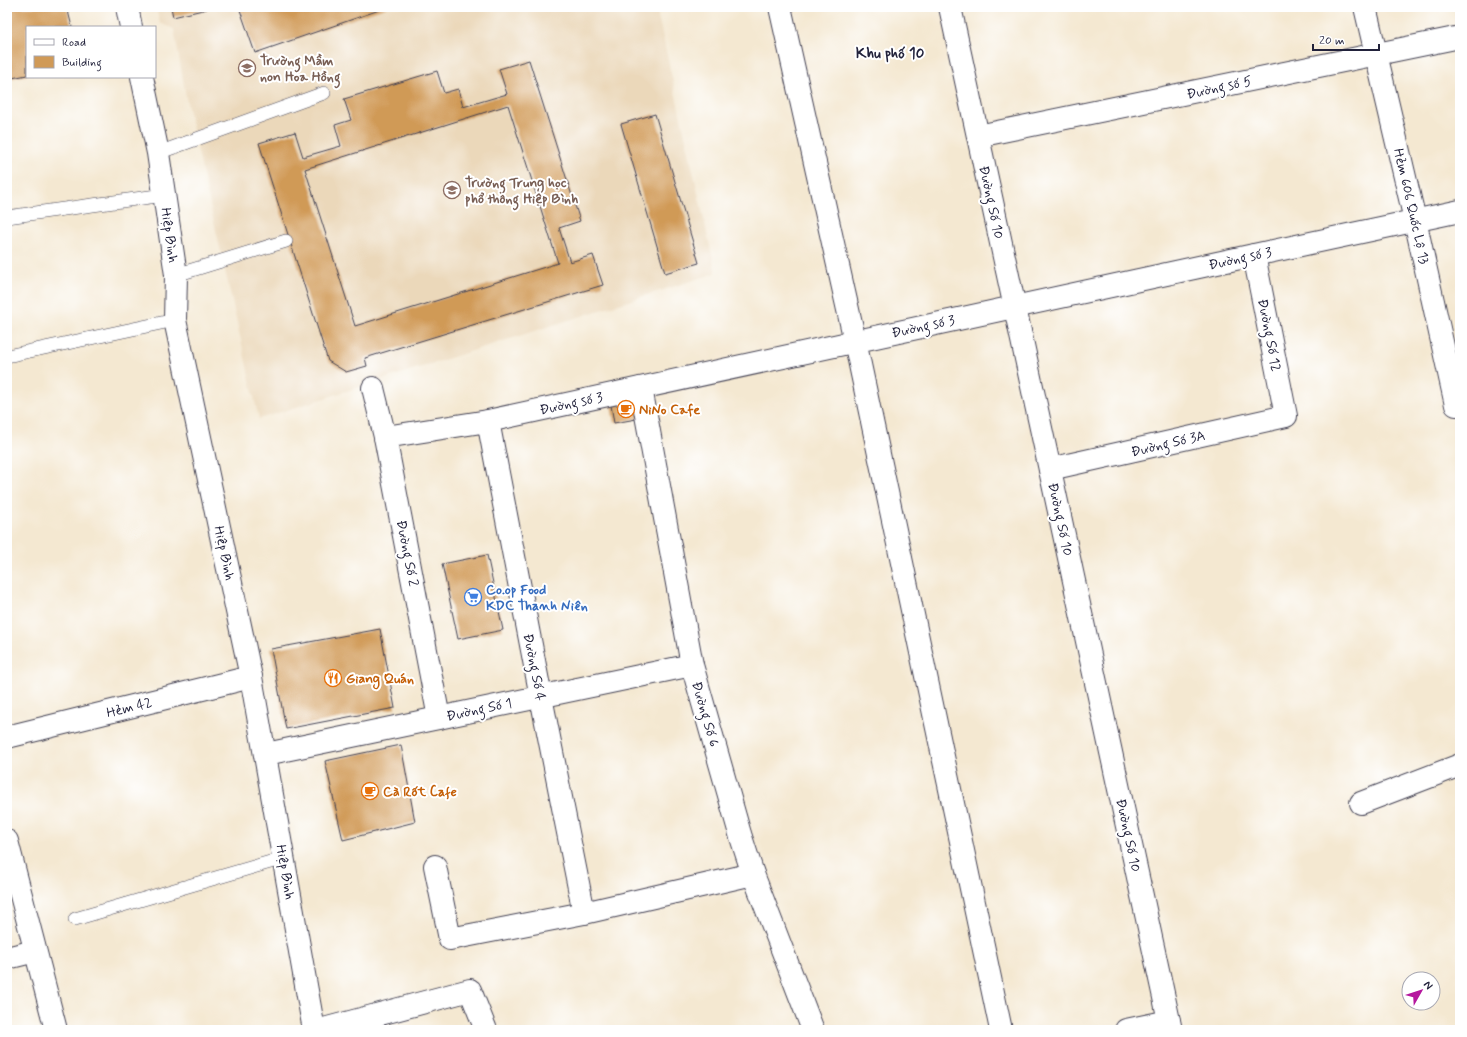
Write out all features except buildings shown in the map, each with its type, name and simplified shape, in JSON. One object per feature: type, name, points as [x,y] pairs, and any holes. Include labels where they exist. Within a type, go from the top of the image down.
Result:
[{"type":"street","points":[[127,7],[131,26]]},
{"type":"street","points":[[780,7],[855,341],[1001,1030]]},
{"type":"street","name":"Đường Số 10","points":[[950,7],[1170,1026]]},
{"type":"street","name":"Hẻm 606 Quốc Lộ 13","points":[[1365,7],[1415,220],[1456,405]]},
{"type":"street","name":"Đường số 5","points":[[978,136],[1460,37]]},
{"type":"street","name":"Hiệp Bình","points":[[142,78],[158,153],[176,275],[175,320],[266,754],[314,1030]]},
{"type":"street","name":"Đường số 3","points":[[385,437],[488,421],[1254,254],[1460,211]]},
{"type":"street","name":"Đường Số 12","points":[[1254,254],[1286,416]]},
{"type":"street","name":"Đường Số 2","points":[[373,388],[385,437],[440,718]]},
{"type":"street","name":"Đường Số 6","points":[[641,388],[692,665],[740,834],[753,874],[813,1030]]},
{"type":"street","name":"Đường Số 3A","points":[[1050,469],[1286,416]]},
{"type":"street","name":"Đường Số 4","points":[[488,421],[584,912]]},
{"type":"street","name":"Đường Số 1","points":[[266,754],[692,665]]},
{"type":"street","name":"Hẻm 42","points":[[7,737],[251,678]]},
{"type":"street","points":[[1361,803],[1460,765]]},
{"type":"street","points":[[7,841],[56,1030]]},
{"type":"street","points":[[435,866],[450,940],[753,874]]},
{"type":"street","points":[[7,958],[35,951]]},
{"type":"street","points":[[320,1030],[470,990],[486,1030]]},
{"type":"street","points":[[1126,1030],[1170,1026]]},
{"type":"lane","points":[[158,153],[324,93]]},
{"type":"lane","points":[[7,217],[164,195]]},
{"type":"lane","points":[[176,275],[286,241]]},
{"type":"lane","points":[[7,356],[175,320]]},
{"type":"lane","points":[[75,919],[284,858]]},
{"type":"shaded area","name":"Trường Trung học phổ thông Hiệp Bình","points":[[156,7],[656,7],[716,273],[259,419],[188,108],[174,29],[160,23]]},
{"type":"place","name":"Trường Mầm non Hoa Hồng","points":[[247,68]]},
{"type":"place","name":"Trường Trung học phổ thông Hiệp Bình","points":[[452,190]]},
{"type":"place","name":"NiNo Cafe","points":[[626,409]]},
{"type":"place","name":"Co.op Food KDC Thanh Niên","points":[[473,597]]},
{"type":"place","name":"Giang Quán","points":[[333,678]]},
{"type":"place","name":"Cà Rốt Cafe","points":[[370,791]]},
{"type":"district","name":"Khu phố 10","points":[[890,53]]}]
